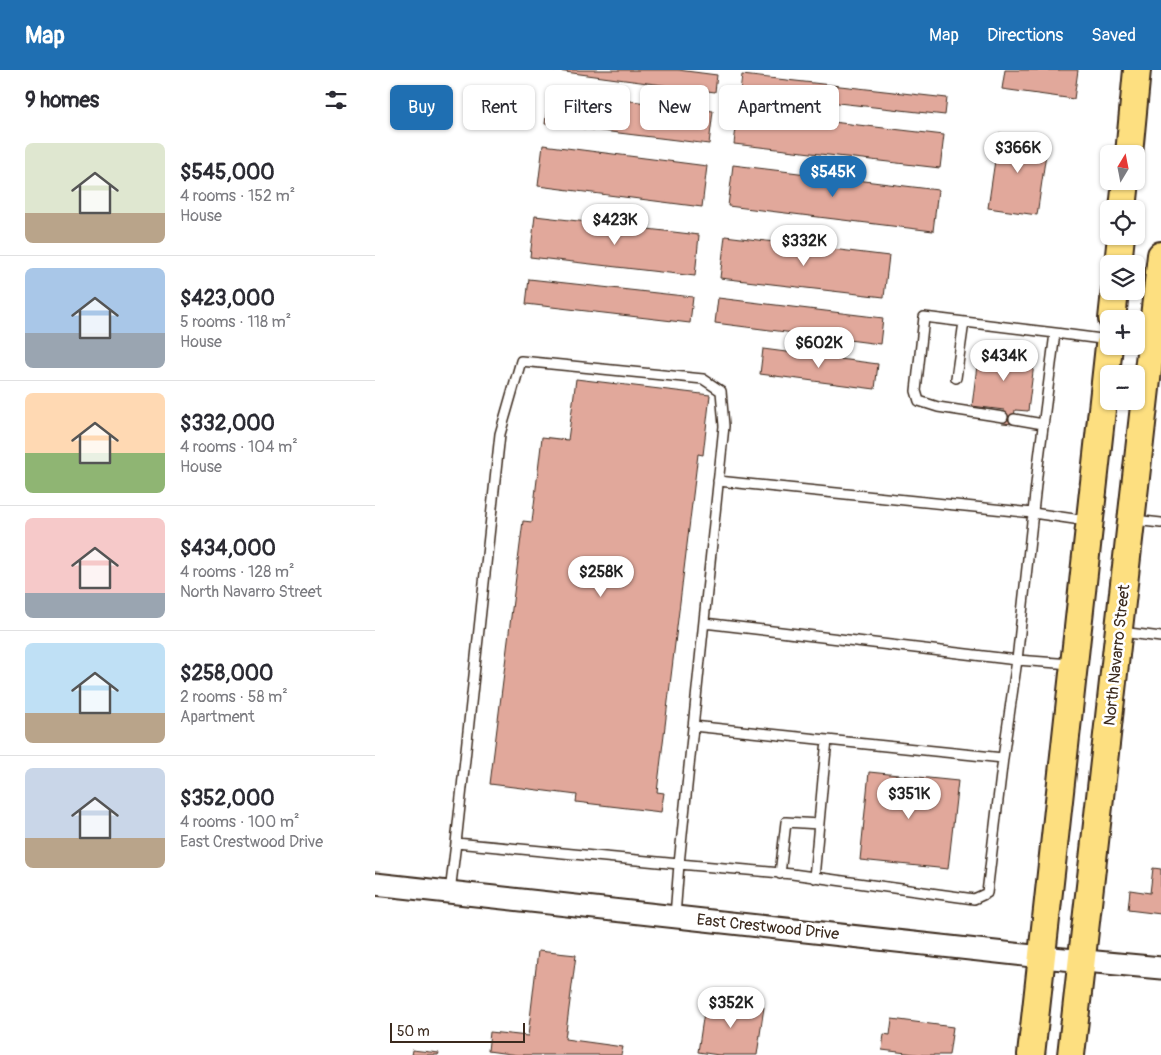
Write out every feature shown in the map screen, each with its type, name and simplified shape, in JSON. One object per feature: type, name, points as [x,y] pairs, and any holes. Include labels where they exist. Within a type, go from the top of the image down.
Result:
[{"type":"main road","points":[[1130,145],[1137,70]]},
{"type":"main road","name":"North Navarro Street","points":[[1071,1055],[1161,255]]},
{"type":"main road","points":[[1031,1055],[1108,355]]},
{"type":"street","name":"East Crestwood Drive","points":[[375,884],[1042,957],[1161,968]]},
{"type":"lane","points":[[1003,417],[938,407],[919,401],[916,391],[924,317],[1100,339]]},
{"type":"lane","points":[[955,378],[964,322]]},
{"type":"lane","points":[[457,843],[780,874],[974,899],[987,893],[1017,660],[1055,333]]},
{"type":"lane","points":[[450,892],[457,843],[500,434],[521,361],[703,379],[721,391],[724,426],[675,916]]},
{"type":"lane","points":[[1014,419],[1043,424]]},
{"type":"lane","points":[[718,481],[1033,513],[1090,521]]},
{"type":"lane","points":[[1131,520],[1161,523]]},
{"type":"lane","points":[[704,623],[1017,660],[1074,664]]},
{"type":"lane","points":[[1118,632],[1161,636]]},
{"type":"lane","points":[[693,726],[1003,758]]},
{"type":"lane","points":[[814,878],[827,740]]},
{"type":"lane","points":[[780,874],[786,822],[819,824]]},
{"type":"building","points":[[550,70],[678,70],[717,75],[715,92],[709,91],[709,85],[662,85]]},
{"type":"building","points":[[1005,70],[1078,70],[1074,99],[1002,89]]},
{"type":"building","points":[[742,75],[831,85],[741,85]]},
{"type":"building","points":[[839,86],[947,98],[945,115],[839,103]]},
{"type":"building","points":[[630,101],[640,102],[640,130],[709,130],[709,111],[713,111],[709,144],[594,130],[630,130]]},
{"type":"building","points":[[839,123],[944,135],[940,168],[734,144],[736,130],[839,130]]},
{"type":"building","points":[[999,133],[1048,140],[1037,215],[988,208]]},
{"type":"building","points":[[543,145],[707,166],[702,207],[538,186]]},
{"type":"building","points":[[733,165],[938,190],[933,231],[728,206]]},
{"type":"building","points":[[535,216],[699,235],[695,276],[530,257]]},
{"type":"building","points":[[725,236],[889,256],[884,297],[720,278]]},
{"type":"building","points":[[529,279],[693,297],[690,323],[526,304]]},
{"type":"building","points":[[718,298],[883,318],[880,344],[715,323]]},
{"type":"building","points":[[763,349],[878,364],[875,389],[760,374]]},
{"type":"building","points":[[979,349],[1035,356],[1028,411],[1015,410],[1013,424],[1002,423],[1004,410],[972,406]]},
{"type":"building","points":[[576,379],[710,395],[703,455],[698,454],[657,792],[664,793],[661,812],[576,802],[577,795],[490,784],[523,521],[532,522],[542,437],[568,440]]},
{"type":"building","points":[[869,772],[958,781],[948,869],[860,860]]},
{"type":"building","points":[[1153,868],[1161,869],[1161,914],[1128,910],[1130,890],[1150,893]]},
{"type":"building","points":[[538,951],[576,955],[565,1039],[623,1047],[621,1055],[517,1055],[488,1051],[490,1032],[528,1036]]},
{"type":"building","points":[[706,999],[764,1007],[757,1055],[719,1055],[698,1052]]},
{"type":"building","points":[[892,1019],[953,1027],[949,1055],[923,1055],[882,1050],[884,1034],[890,1035]]},
{"type":"building","points":[[412,1050],[439,1053],[438,1055],[411,1055]]}]
